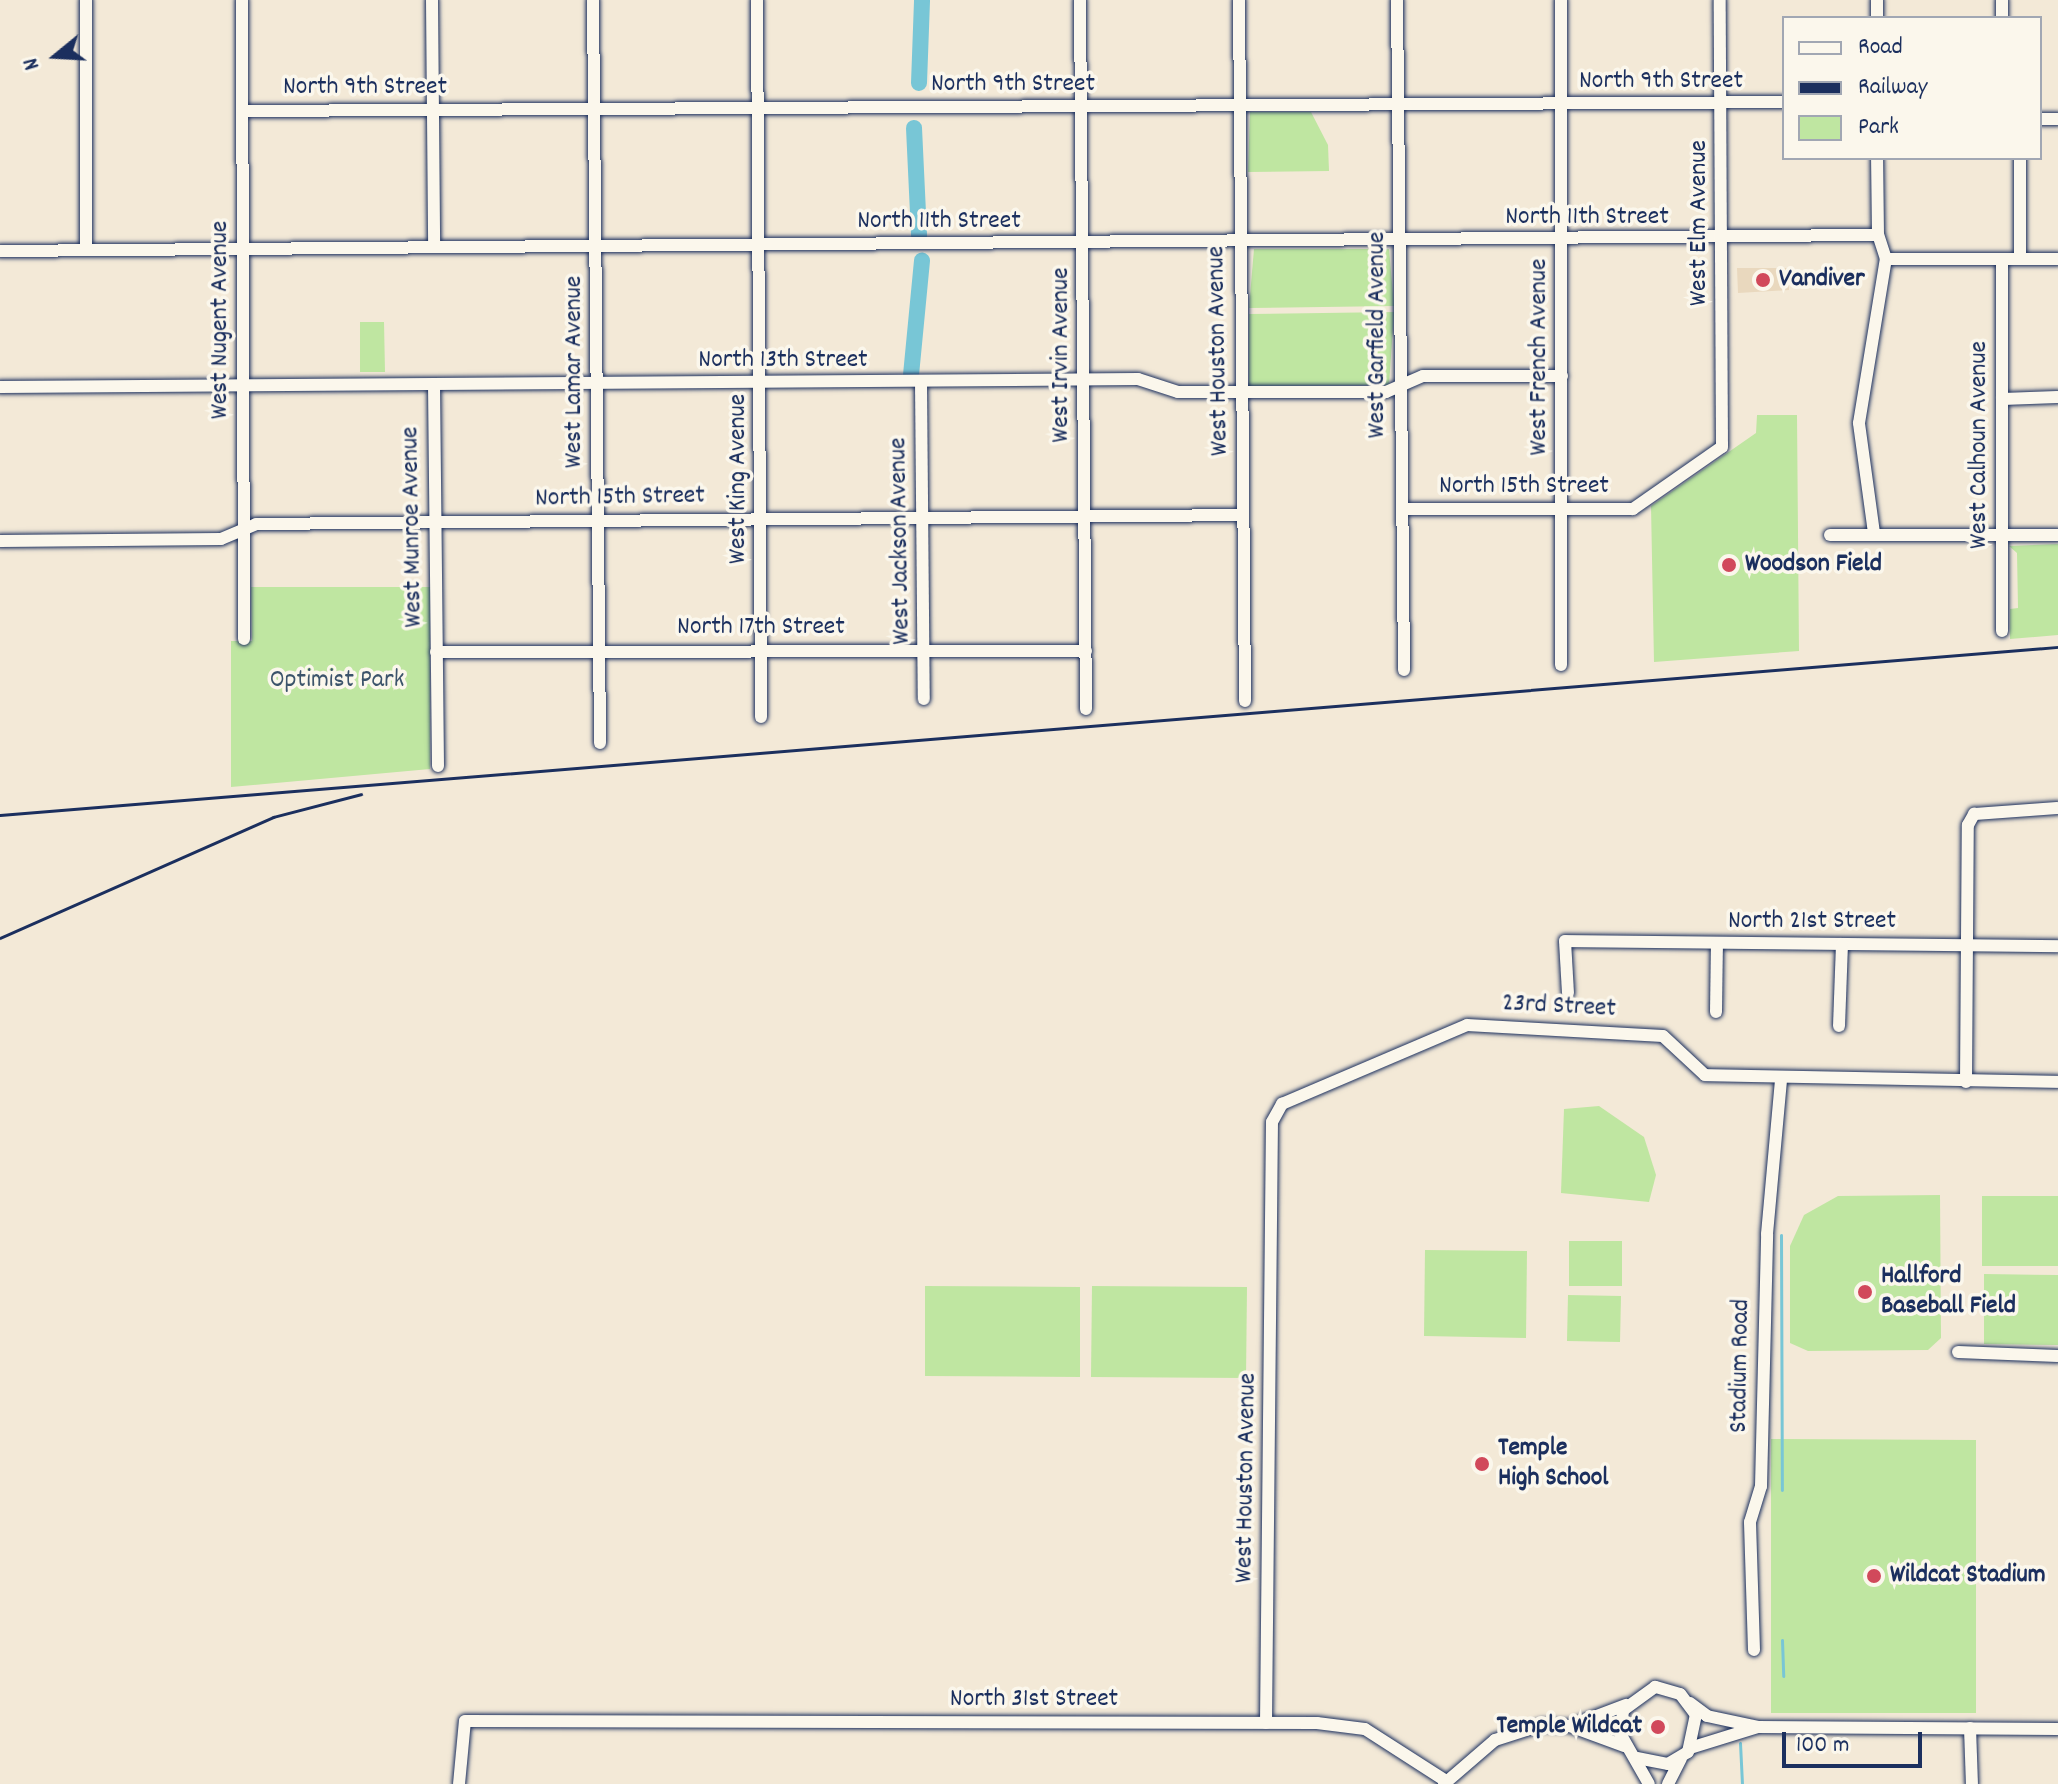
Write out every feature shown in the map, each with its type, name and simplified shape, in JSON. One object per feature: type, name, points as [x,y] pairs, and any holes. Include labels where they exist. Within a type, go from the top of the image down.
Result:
[{"type":"street","points":[[86,0],[86,250]]},
{"type":"street","name":"West Nugent Avenue","points":[[242,0],[244,639]]},
{"type":"street","points":[[432,0],[434,244]]},
{"type":"street","name":"West Lamar Avenue","points":[[593,0],[600,743]]},
{"type":"street","name":"West King Avenue","points":[[757,0],[761,717]]},
{"type":"street","name":"West Irvin Avenue","points":[[1080,0],[1086,709]]},
{"type":"street","name":"West Houston Avenue","points":[[1239,0],[1245,701]]},
{"type":"street","name":"West Garfield Avenue","points":[[1397,0],[1404,670]]},
{"type":"street","name":"West French Avenue","points":[[1561,0],[1561,665]]},
{"type":"street","name":"West Elm Avenue","points":[[1720,0],[1722,447]]},
{"type":"street","name":"North 9th Street","points":[[243,111],[1782,102]]},
{"type":"street","points":[[1874,533],[1859,423],[1886,259],[1878,235],[1877,160]]},
{"type":"street","points":[[2020,160],[2020,259]]},
{"type":"street","name":"North 11th Street","points":[[0,251],[434,244],[1084,244],[1878,235]]},
{"type":"street","points":[[1886,259],[2058,259]]},
{"type":"street","name":"West Calhoun Avenue","points":[[2002,259],[2002,631]]},
{"type":"street","name":"North 13th Street","points":[[0,387],[760,381],[921,383],[1085,379],[1242,393],[1386,392],[1423,376],[1562,376]]},
{"type":"street","name":"West Jackson Avenue","points":[[921,383],[924,699]]},
{"type":"street","name":"West Munroe Avenue","points":[[434,384],[438,766]]},
{"type":"street","points":[[2002,399],[2058,397]]},
{"type":"street","name":"North 15th Street","points":[[1402,509],[1633,509],[1722,447]]},
{"type":"street","name":"North 15th Street","points":[[0,541],[221,539],[256,524],[1243,515]]},
{"type":"street","points":[[1830,535],[2058,535]]},
{"type":"street","name":"North 17th Street","points":[[436,652],[1086,651]]},
{"type":"street","points":[[1966,1082],[1974,814],[2058,808]]},
{"type":"street","name":"North 21st Street","points":[[1568,993],[1565,941],[2058,946]]},
{"type":"street","points":[[1716,1012],[1717,943]]},
{"type":"street","points":[[1839,1026],[1842,944]]},
{"type":"street","name":"23rd Street","points":[[1271,1234],[1272,1122],[1282,1104],[1467,1025],[1663,1036],[1705,1075],[1781,1081],[2058,1082]]},
{"type":"street","name":"Stadium Road","points":[[1754,1650],[1750,1522],[1761,1486],[1767,1234],[1781,1081]]},
{"type":"street","name":"West Houston Avenue","points":[[1266,1723],[1271,1234]]},
{"type":"street","points":[[1958,1352],[2058,1356]]},
{"type":"street","points":[[1649,1784],[1637,1758],[1625,1746],[1620,1723],[1626,1705],[1655,1687],[1690,1703],[1707,1716],[1758,1727],[2058,1729]]},
{"type":"street","points":[[1668,1784],[1697,1728],[1690,1703]]},
{"type":"street","name":"North 31st Street","points":[[1570,1726],[1626,1705]]},
{"type":"street","name":"North 31st Street","points":[[459,1784],[465,1721],[1266,1723],[1365,1729],[1445,1782],[1495,1740],[1542,1725],[1570,1726],[1625,1746]]},
{"type":"street","points":[[1637,1758],[1656,1765],[1758,1727]]},
{"type":"street","points":[[1970,1728],[1972,1784]]},
{"type":"shaded area","name":"Vandiver","points":[[1737,268],[1789,268],[1789,290],[1738,293]]},
{"type":"green space","points":[[1250,112],[1311,112],[1328,145],[1329,171],[1248,172]]},
{"type":"green space","points":[[1254,249],[1389,249],[1394,306],[1249,308]]},
{"type":"green space","points":[[1394,312],[1389,385],[1249,386],[1249,314]]},
{"type":"green space","points":[[360,322],[384,322],[385,372],[360,372]]},
{"type":"green space","name":"Woodson Field","points":[[1757,415],[1797,415],[1799,651],[1654,662],[1651,506],[1756,433]]},
{"type":"green space","points":[[2058,544],[2058,635],[2010,639],[2010,609],[2018,608],[2017,553],[2009,546]]},
{"type":"green space","name":"Optimist Park","points":[[251,587],[430,587],[430,769],[231,787],[231,641],[252,641]]},
{"type":"green space","points":[[1599,1106],[1644,1137],[1656,1175],[1649,1202],[1561,1193],[1564,1109]]},
{"type":"green space","name":"Hallford Baseball Field","points":[[1940,1195],[1941,1338],[1928,1350],[1808,1351],[1790,1343],[1790,1246],[1804,1215],[1838,1196]]},
{"type":"green space","points":[[1982,1196],[2058,1196],[2058,1266],[1982,1266]]},
{"type":"green space","points":[[1569,1241],[1622,1241],[1622,1286],[1569,1286]]},
{"type":"green space","points":[[1425,1250],[1527,1251],[1526,1338],[1424,1336]]},
{"type":"green space","points":[[1984,1274],[2058,1275],[2058,1345],[1984,1344]]},
{"type":"green space","points":[[925,1286],[1080,1287],[1080,1377],[925,1376]]},
{"type":"green space","points":[[1092,1286],[1247,1287],[1246,1378],[1091,1377]]},
{"type":"green space","points":[[1568,1295],[1621,1296],[1620,1342],[1567,1341]]},
{"type":"green space","name":"Wildcat Stadium","points":[[1771,1439],[1976,1440],[1976,1713],[1771,1713]]},
{"type":"waterway","points":[[919,83],[922,0]]},
{"type":"waterway","points":[[914,128],[919,236]]},
{"type":"waterway","points":[[911,375],[922,261]]},
{"type":"waterway","points":[[1781,1235],[1782,1490]]},
{"type":"waterway","points":[[1782,1640],[1783,1676]]},
{"type":"waterway","points":[[1740,1743],[1742,1784]]},
{"type":"railway","points":[[0,815],[2058,647]]},
{"type":"railway","points":[[0,938],[273,817],[361,794]]},
{"type":"place","name":"Vandiver","points":[[1763,280]]},
{"type":"place","name":"Woodson Field","points":[[1729,565]]},
{"type":"place","name":"Hallford Baseball Field","points":[[1865,1292]]},
{"type":"place","name":"Temple High School","points":[[1482,1464]]},
{"type":"place","name":"Wildcat Stadium","points":[[1874,1576]]},
{"type":"place","name":"Temple Wildcat","points":[[1658,1727]]}]
